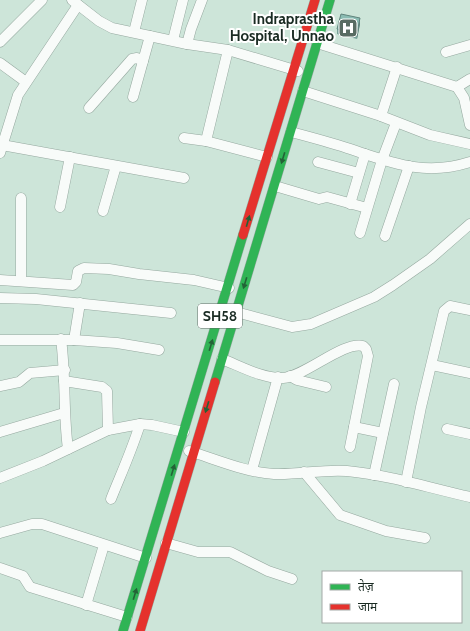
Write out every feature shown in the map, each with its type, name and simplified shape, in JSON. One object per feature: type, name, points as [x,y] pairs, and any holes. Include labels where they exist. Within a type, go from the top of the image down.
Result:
[{"type":"main road","name":"SH58","points":[[123,631],[229,288],[257,188],[268,157],[315,0]]},
{"type":"main road","name":"SH58","points":[[140,631],[330,0]]},
{"type":"street","points":[[1,39],[42,0]]},
{"type":"street","points":[[134,32],[142,0]]},
{"type":"street","points":[[173,40],[183,0]]},
{"type":"street","points":[[187,44],[202,0]]},
{"type":"street","points":[[184,178],[70,157],[1,149],[18,95],[75,2],[106,25],[187,44],[228,50],[307,74]]},
{"type":"street","points":[[133,97],[150,36]]},
{"type":"street","points":[[317,43],[397,67],[456,87],[464,98],[470,125]]},
{"type":"street","points":[[446,52],[470,45]]},
{"type":"street","points":[[206,141],[228,50]]},
{"type":"street","points":[[89,108],[132,59],[137,58],[143,61]]},
{"type":"street","points":[[0,64],[26,82]]},
{"type":"street","points":[[381,116],[397,67]]},
{"type":"street","points":[[456,87],[470,80]]},
{"type":"street","points":[[303,91],[381,116],[430,136],[470,144]]},
{"type":"street","points":[[360,233],[382,160],[396,123]]},
{"type":"street","points":[[291,132],[382,160],[409,166],[438,170],[470,162]]},
{"type":"street","points":[[184,138],[206,141],[268,157]]},
{"type":"street","points":[[350,204],[365,154]]},
{"type":"street","points":[[60,207],[70,157]]},
{"type":"street","points":[[318,162],[359,173]]},
{"type":"street","points":[[103,211],[116,166]]},
{"type":"street","points":[[386,236],[409,166]]},
{"type":"street","points":[[275,186],[319,199],[326,197],[367,208]]},
{"type":"street","points":[[21,198],[22,281]]},
{"type":"street","points":[[236,312],[292,326],[311,324],[374,297],[393,286],[420,267],[470,224]]},
{"type":"street","points":[[0,280],[74,285],[78,271],[81,269],[109,268],[140,274],[194,280],[229,288]]},
{"type":"street","points":[[38,282],[38,299]]},
{"type":"street","points":[[0,298],[38,299],[171,313]]},
{"type":"street","points":[[74,340],[80,303]]},
{"type":"street","points":[[406,482],[421,407],[445,309],[454,306],[470,310]]},
{"type":"street","points":[[61,339],[65,370],[64,414],[68,449]]},
{"type":"street","points":[[0,340],[61,339],[117,343],[159,350]]},
{"type":"street","points":[[222,359],[268,376],[278,378],[290,376],[351,346],[360,345],[365,347],[368,356],[350,447]]},
{"type":"street","points":[[432,365],[470,373]]},
{"type":"street","points":[[0,386],[19,382],[30,373],[65,370]]},
{"type":"street","points":[[290,376],[297,380],[326,387]]},
{"type":"street","points":[[252,470],[278,378]]},
{"type":"street","points":[[64,381],[102,388],[107,391],[108,430]]},
{"type":"street","points":[[374,475],[394,384]]},
{"type":"street","points":[[0,432],[64,414]]},
{"type":"street","points":[[0,478],[43,462],[108,430],[140,424],[184,432]]},
{"type":"street","points":[[111,499],[124,465],[133,447],[140,424]]},
{"type":"street","points":[[354,427],[383,433]]},
{"type":"street","points":[[447,429],[470,434]]},
{"type":"street","points":[[180,448],[252,470],[272,474],[328,470],[374,475],[470,497]]},
{"type":"street","points":[[304,472],[340,515],[386,532],[426,538]]},
{"type":"street","points":[[0,533],[32,524],[42,524],[146,558]]},
{"type":"street","points":[[166,543],[198,552],[230,552],[268,571],[292,579]]},
{"type":"street","points":[[86,605],[104,545]]},
{"type":"street","points":[[0,568],[23,576],[30,587],[127,618]]},
{"type":"building","points":[[341,14],[360,18],[357,33],[337,29]]},
{"type":"traffic: fast","points":[[215,382],[330,0]]},
{"type":"traffic: fast","points":[[123,631],[243,235]]},
{"type":"traffic: jam","points":[[243,235],[315,0]]},
{"type":"traffic: jam","points":[[140,631],[215,382]]},
{"type":"place","name":"Indraprastha Hospital, Unnao","points":[[348,28]]}]
